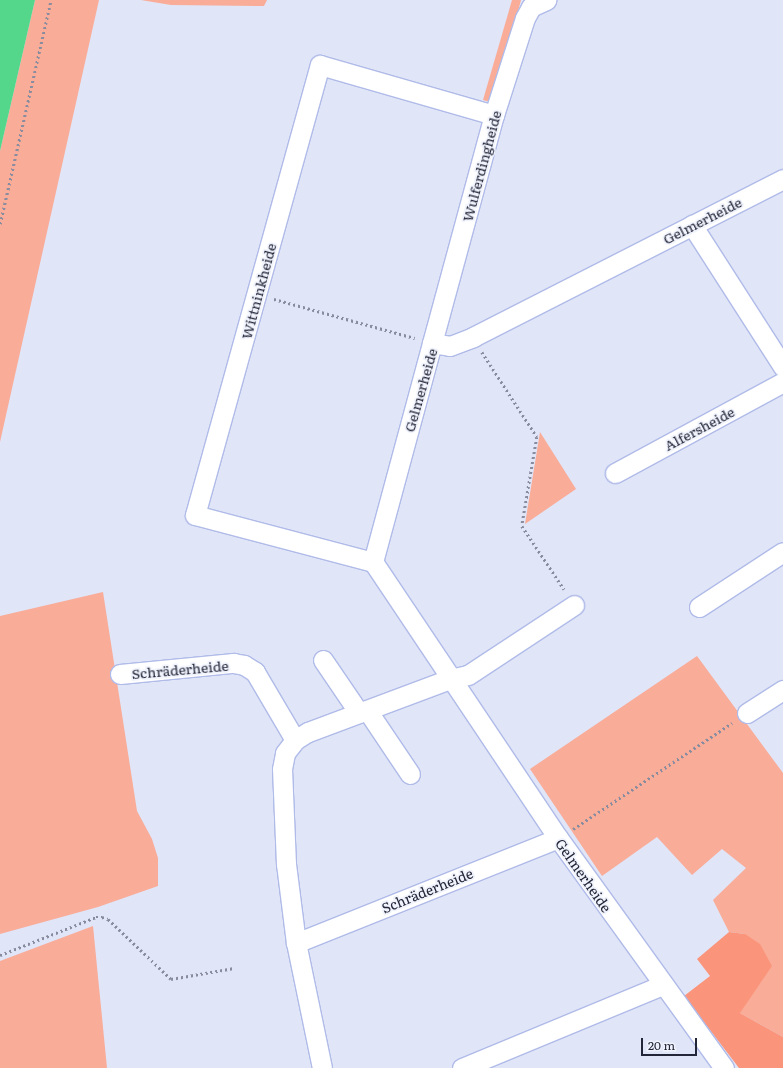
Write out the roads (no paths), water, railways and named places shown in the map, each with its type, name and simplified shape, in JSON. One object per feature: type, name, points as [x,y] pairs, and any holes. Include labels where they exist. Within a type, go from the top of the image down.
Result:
[{"type":"street","name":"Wulferdingheide","points":[[432,343],[494,115],[525,18],[537,2]]},
{"type":"street","name":"Wittninkheide","points":[[373,562],[195,515],[258,294],[320,65],[494,115]]},
{"type":"street","name":"Gelmerheide","points":[[724,1068],[662,985],[558,838],[373,562],[432,343],[450,346],[473,337],[783,179]]},
{"type":"street","points":[[692,225],[783,367]]},
{"type":"street","name":"Alfersheide","points":[[615,474],[783,382]]},
{"type":"street","points":[[699,607],[783,552]]},
{"type":"street","points":[[322,1068],[296,942],[286,864],[282,769],[285,753],[295,740],[308,732],[450,679],[468,675],[574,605]]},
{"type":"street","points":[[323,660],[410,774]]},
{"type":"street","name":"Schräderheide","points":[[120,674],[233,663],[244,665],[255,672],[295,740]]},
{"type":"street","points":[[747,713],[783,690]]},
{"type":"street","name":"Schräderheide","points":[[296,942],[558,838]]},
{"type":"street","points":[[462,1068],[662,985]]}]
